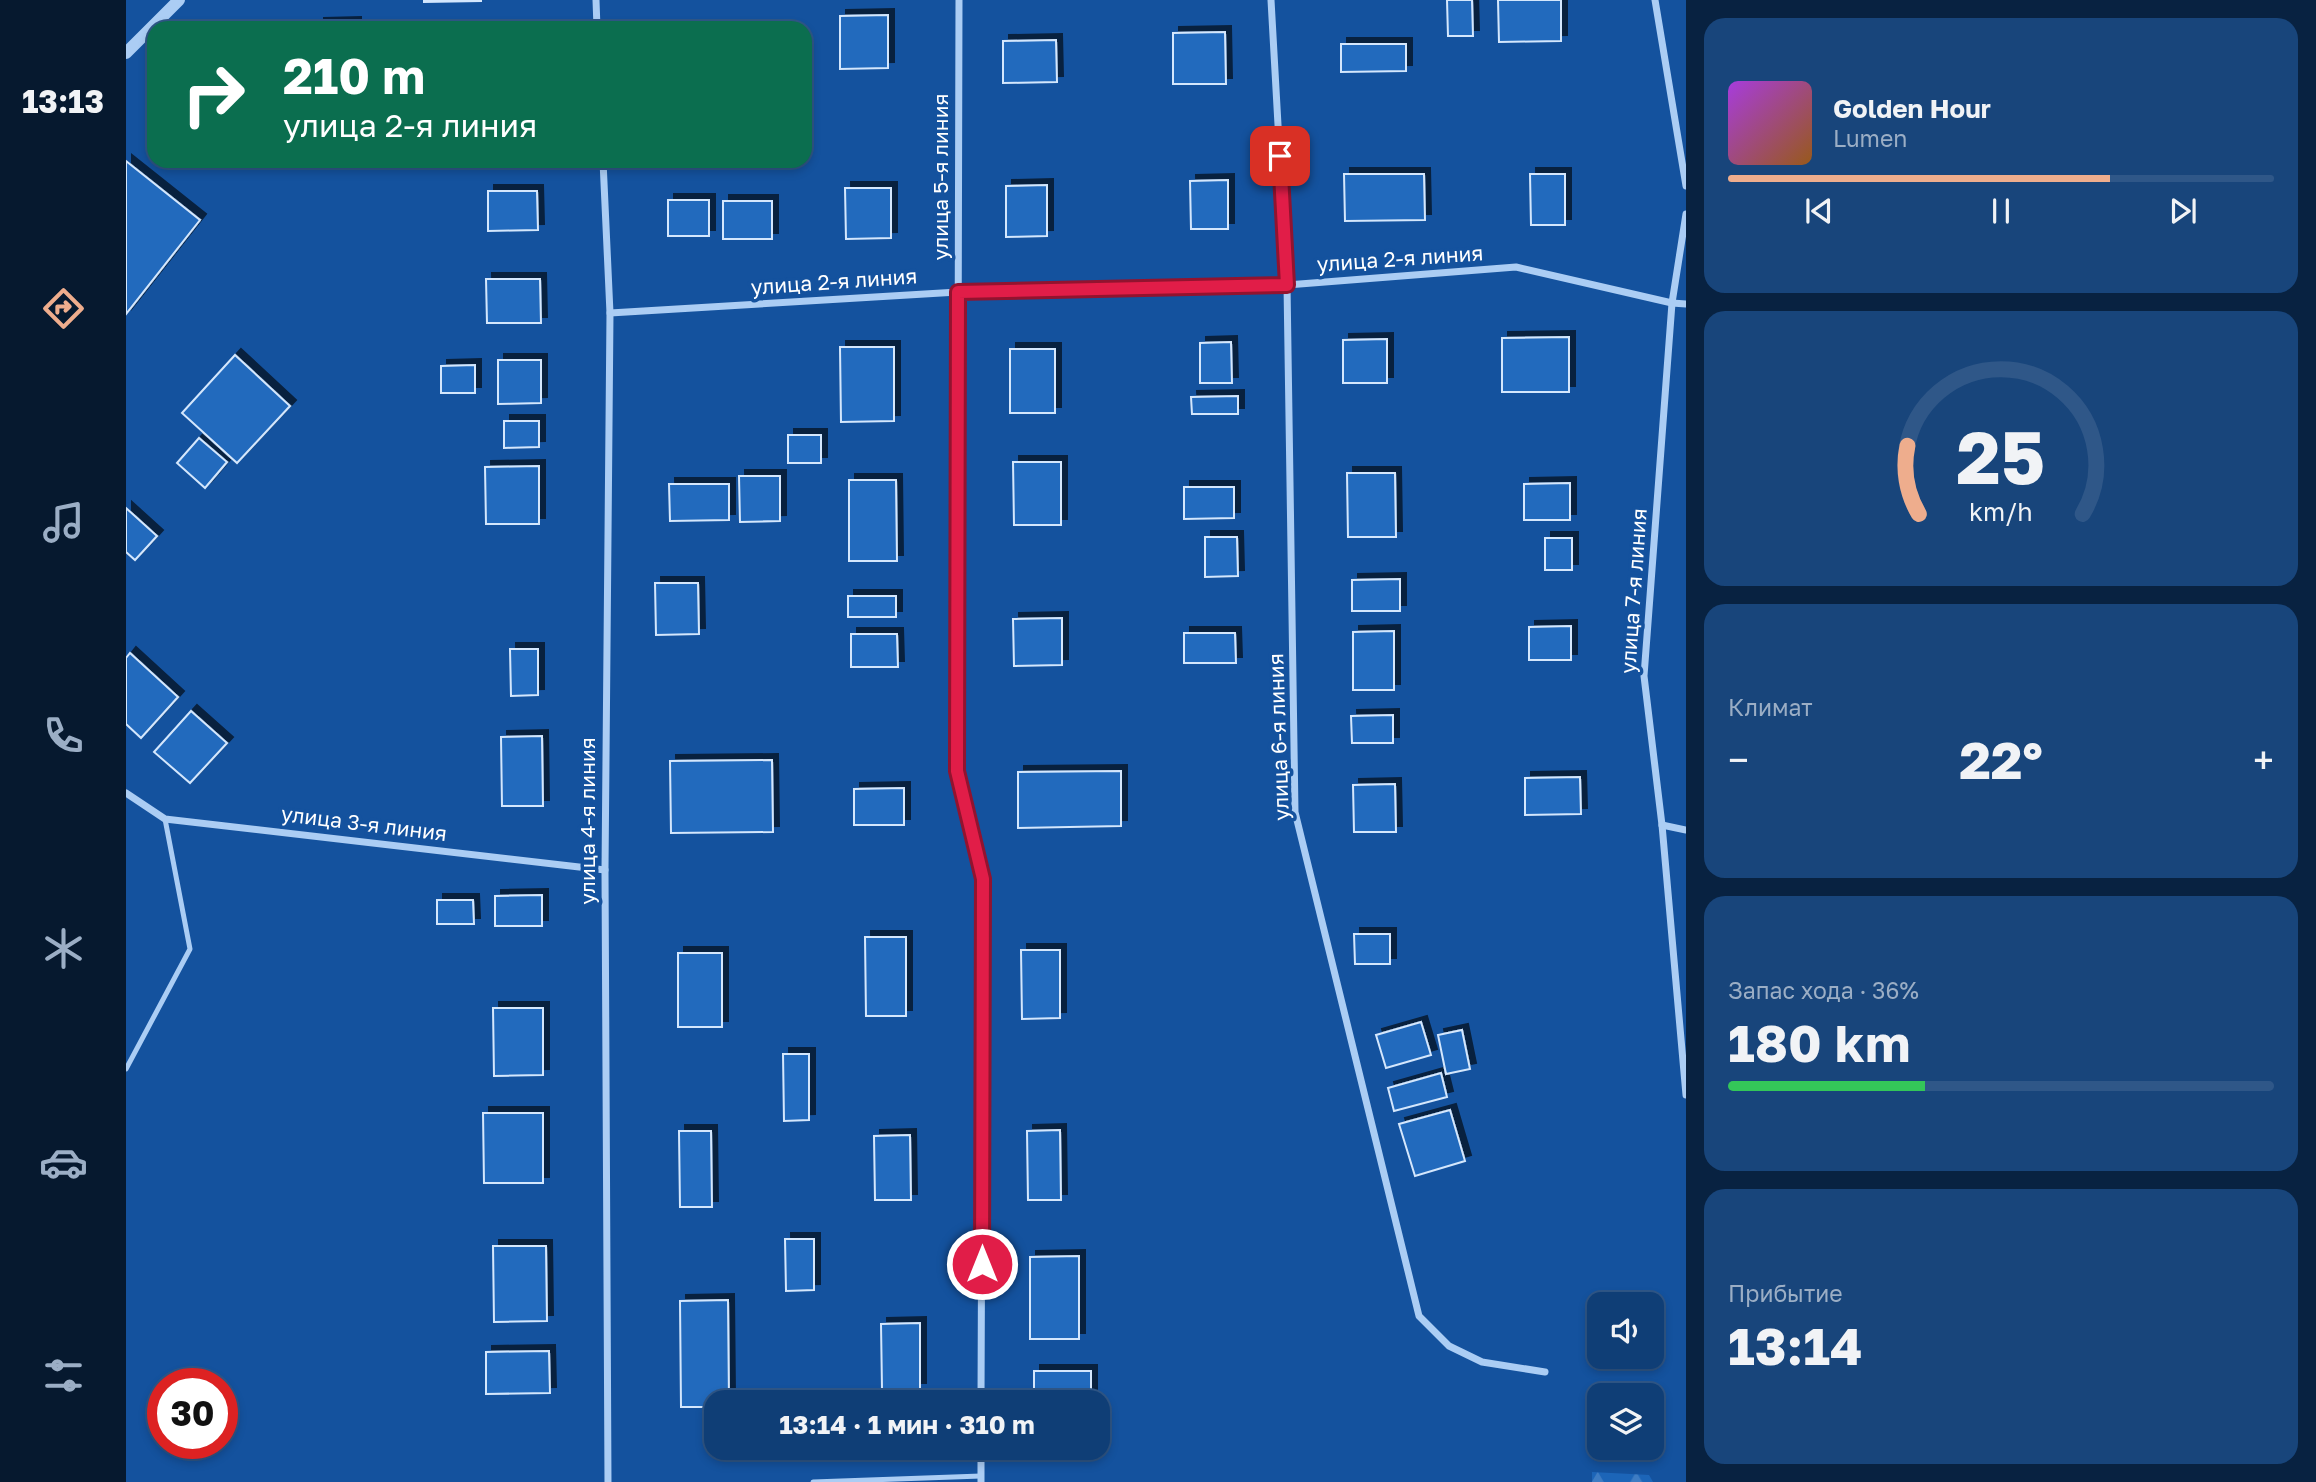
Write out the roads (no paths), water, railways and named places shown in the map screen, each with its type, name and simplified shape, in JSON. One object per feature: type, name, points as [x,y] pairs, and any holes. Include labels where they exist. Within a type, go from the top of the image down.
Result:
[{"type":"street","points":[[158,21],[179,0]]},
{"type":"street","points":[[596,0],[597,21]]},
{"type":"street","name":"улица 5-я линия","points":[[959,0],[957,771],[983,879],[981,1390]]},
{"type":"street","name":"улица 6-я линия","points":[[1271,0],[1287,285],[1295,812],[1419,1316],[1449,1346],[1482,1362],[1545,1372]]},
{"type":"street","points":[[1655,0],[1686,186]]},
{"type":"street","points":[[126,53],[147,32]]},
{"type":"street","name":"улица 4-я линия","points":[[603,168],[610,313],[605,870],[608,1482]]},
{"type":"street","name":"улица 7-я линия","points":[[1686,214],[1672,303],[1644,676],[1662,825],[1686,1094]]},
{"type":"street","name":"улица 2-я линия","points":[[610,313],[958,292],[1287,285],[1516,267],[1686,304]]},
{"type":"street","name":"улица 3-я линия","points":[[126,793],[165,819],[605,870]]},
{"type":"street","points":[[1662,825],[1686,830]]},
{"type":"street","points":[[981,1460],[981,1479]]},
{"type":"lane","points":[[126,1069],[190,949],[165,819]]},
{"type":"lane","points":[[813,1482],[981,1479]]}]
